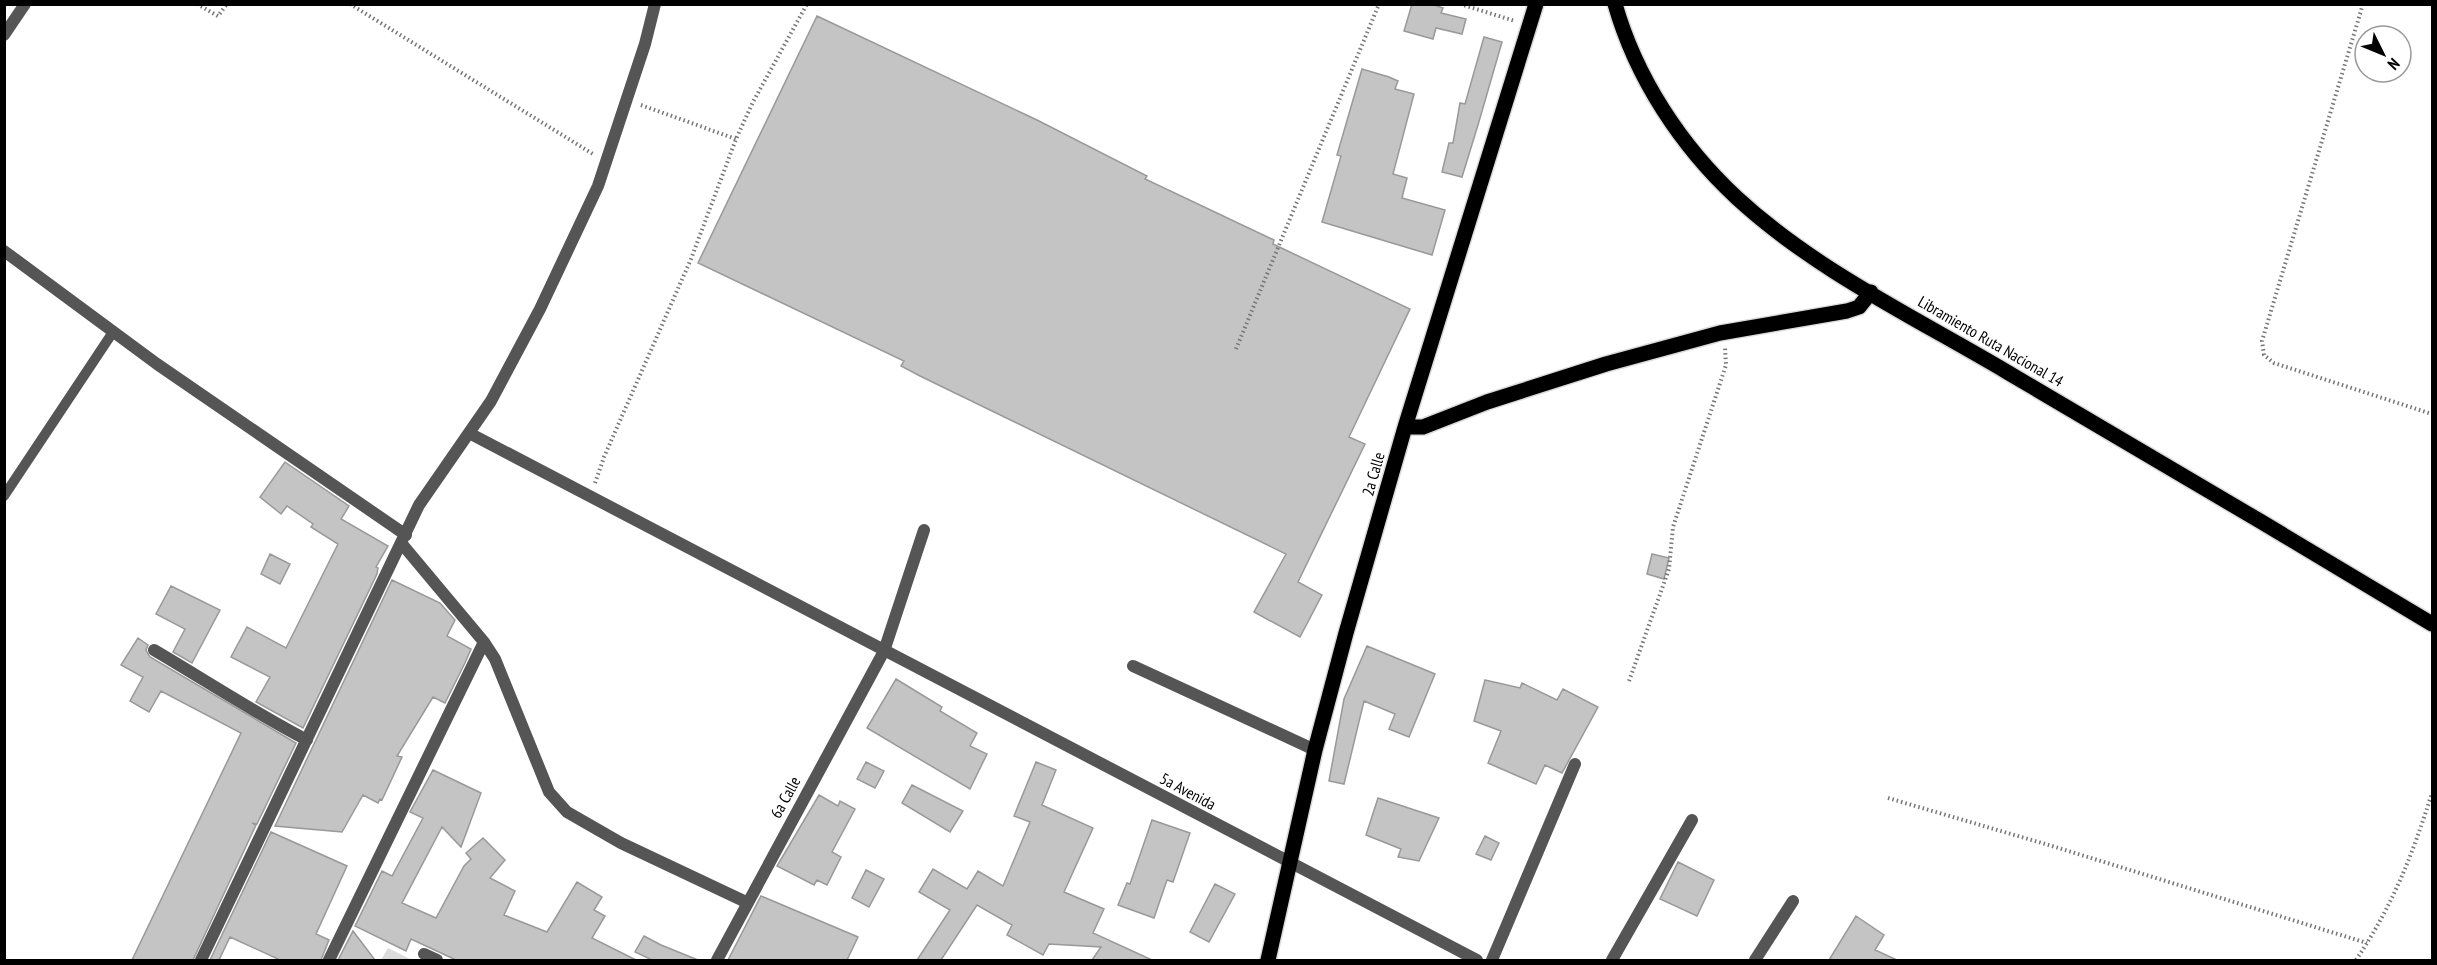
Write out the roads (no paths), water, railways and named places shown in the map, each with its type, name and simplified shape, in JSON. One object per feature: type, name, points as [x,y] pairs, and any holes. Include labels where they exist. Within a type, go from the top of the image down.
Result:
[{"type":"main road","name":"2a Calle","points":[[1268,960],[1315,750],[1405,427],[1536,4]]},
{"type":"main road","name":"Libramiento Ruta Nacional 14","points":[[1615,4],[1633,54],[1653,93],[1683,137],[1716,176],[1765,221],[1871,292],[2433,624]]},
{"type":"main road","points":[[1405,427],[1424,427],[1487,402],[1606,364],[1720,333],[1847,311],[1859,307],[1871,292]]},
{"type":"street","points":[[4,35],[25,4]]},
{"type":"street","points":[[201,960],[419,505],[492,401],[540,309],[598,186],[627,100],[655,4]]},
{"type":"street","points":[[4,251],[113,332],[404,539],[484,642],[514,702],[549,792],[567,812],[621,843],[746,902]]},
{"type":"street","name":"5a Avenida","points":[[469,433],[1477,960]]},
{"type":"street","name":"6a Calle","points":[[717,960],[746,902],[884,651],[924,530]]},
{"type":"street","points":[[329,960],[484,642]]},
{"type":"street","points":[[154,650],[242,701],[258,714],[307,740]]},
{"type":"street","points":[[1133,666],[1315,750]]},
{"type":"street","points":[[1492,960],[1575,764]]},
{"type":"street","points":[[1612,960],[1692,820]]},
{"type":"street","points":[[1755,960],[1793,901]]},
{"type":"street","points":[[424,954],[437,960]]},
{"type":"lane","points":[[4,496],[113,332]]}]
